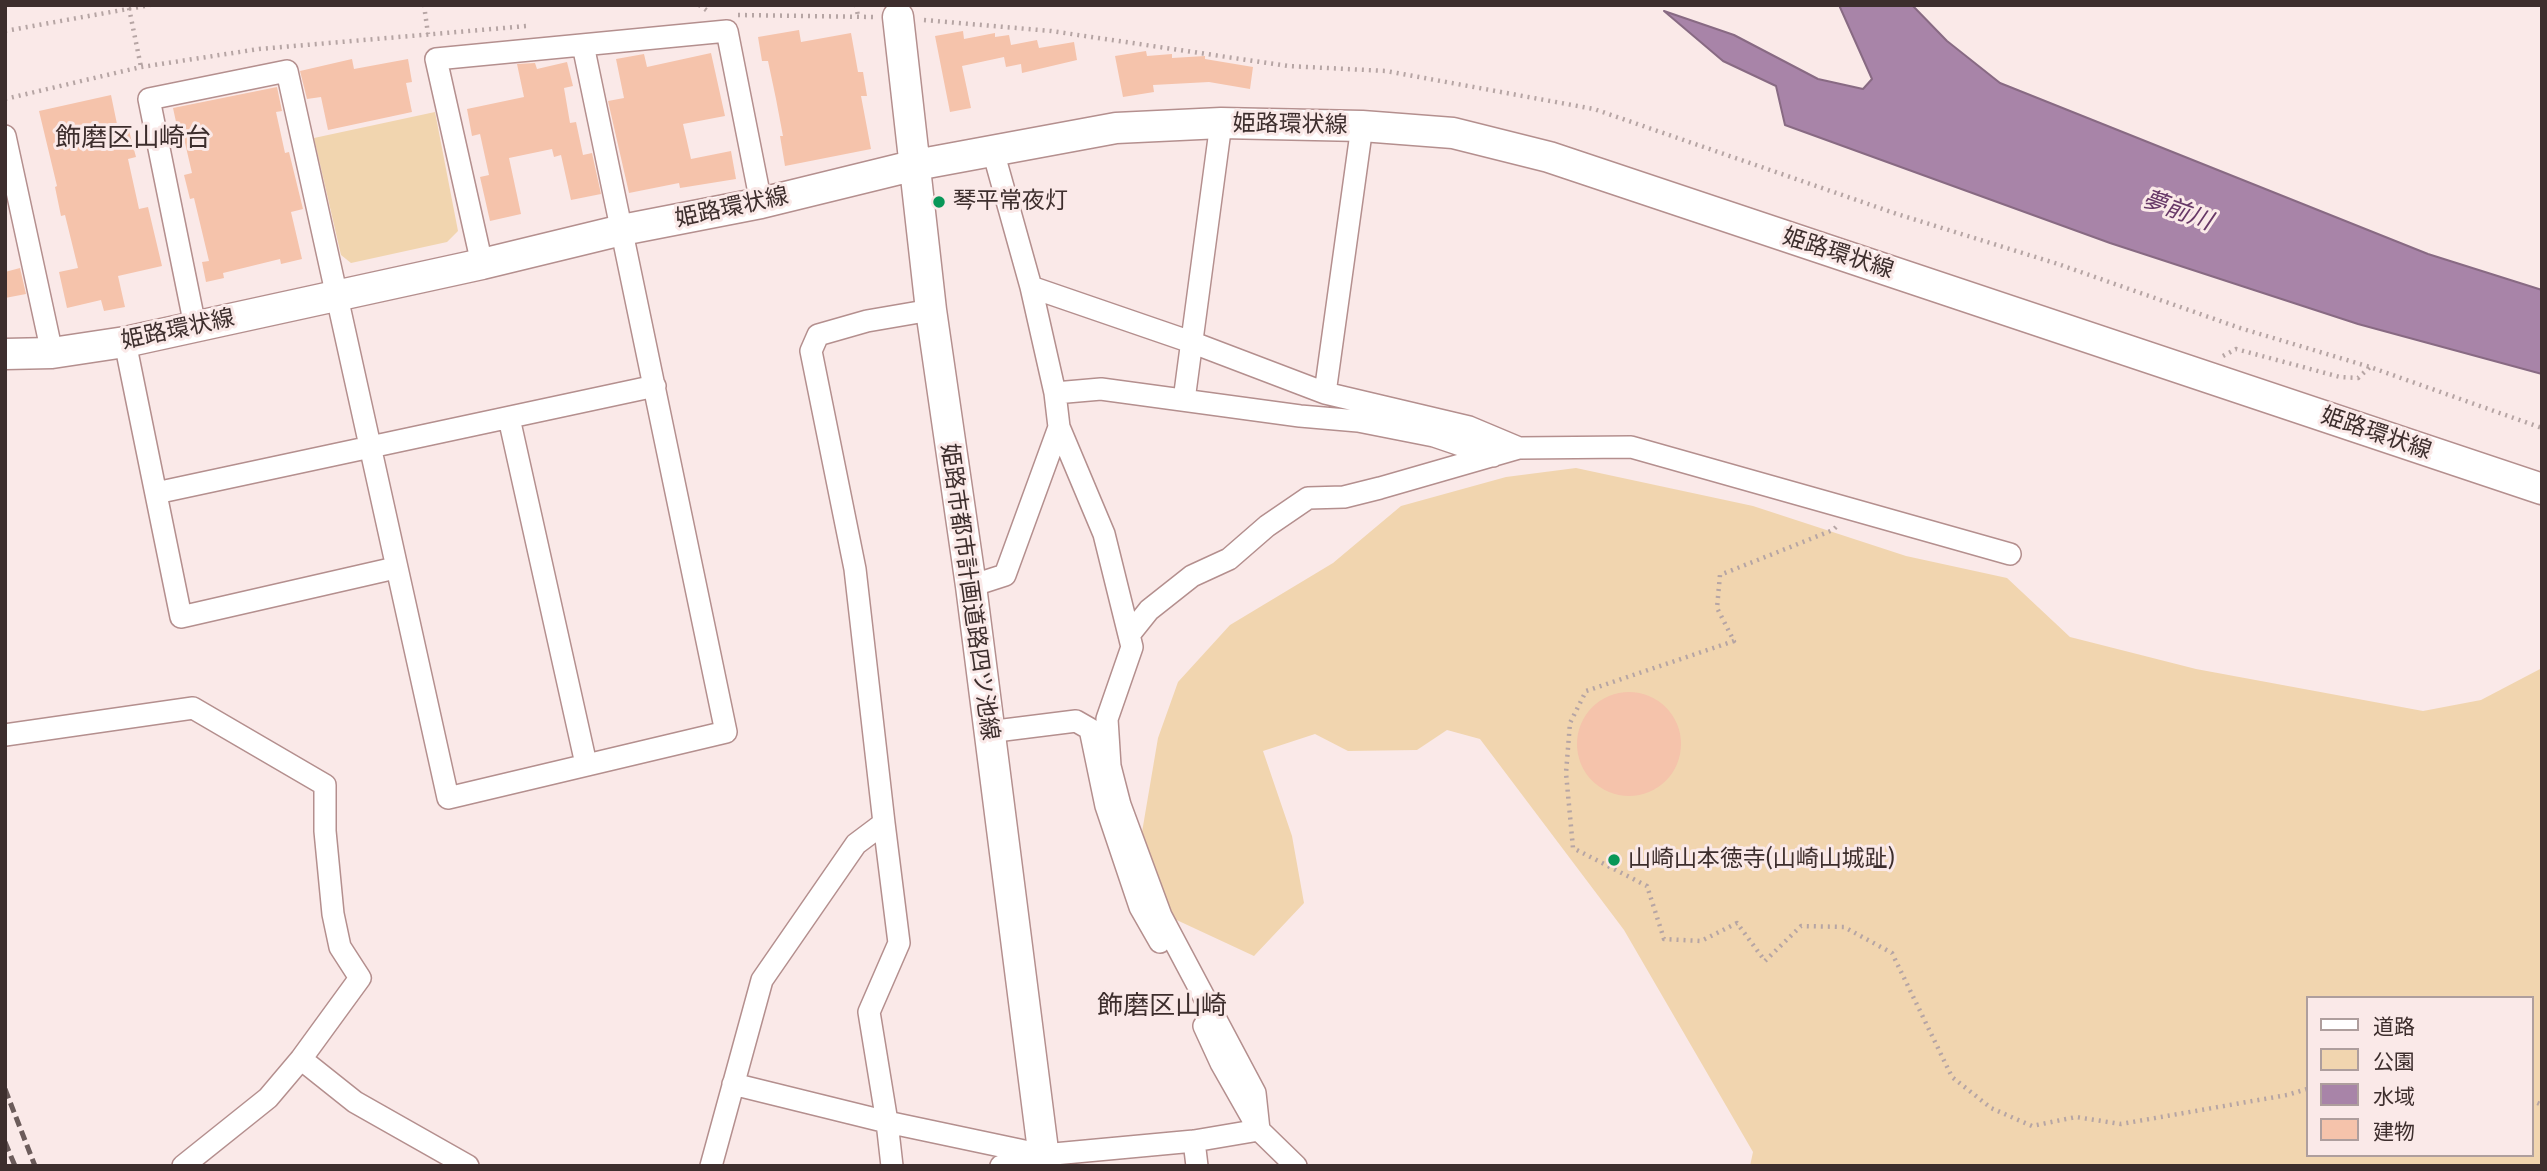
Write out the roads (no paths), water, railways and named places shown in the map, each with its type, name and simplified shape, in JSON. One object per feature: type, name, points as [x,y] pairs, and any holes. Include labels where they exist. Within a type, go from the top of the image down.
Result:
[{"type":"main road","name":"姫路市都市計画道路四ツ池線","points":[[897,11],[931,310],[971,586],[1044,1160]]},
{"type":"main road","name":"姫路環状線","points":[[5,354],[52,353],[125,342],[482,264],[622,230],[761,203],[916,165],[1116,128],[1222,123],[1362,126],[1453,133],[1549,157],[2542,489]]},
{"type":"street","points":[[482,264],[436,59],[727,31],[761,203]]},
{"type":"street","points":[[195,326],[149,99],[287,71],[448,798],[726,732],[583,45]]},
{"type":"street","points":[[1184,400],[1222,123]]},
{"type":"street","points":[[1325,393],[1362,126]]},
{"type":"street","points":[[5,136],[52,353]]},
{"type":"street","points":[[993,151],[1031,287],[1055,393],[1059,426],[1104,534],[1132,646],[1107,719],[1110,766],[1120,805],[1161,916],[1255,1093],[1259,1130]]},
{"type":"street","points":[[1031,287],[1191,342],[1325,393],[1361,412],[1493,456]]},
{"type":"street","points":[[892,1166],[869,1012],[899,943],[855,569],[811,351],[818,335],[867,321],[931,310]]},
{"type":"street","points":[[125,342],[181,617],[395,568]]},
{"type":"street","points":[[156,493],[655,386]]},
{"type":"street","points":[[1055,393],[1101,389],[1300,416],[1361,412],[1469,427],[1519,448]]},
{"type":"street","points":[[509,418],[586,764]]},
{"type":"street","points":[[971,586],[1005,575],[1059,426]]},
{"type":"street","points":[[1129,635],[1149,610],[1192,576],[1229,559],[1267,526],[1308,498],[1356,494],[1519,448],[1631,447],[2010,554]]},
{"type":"street","points":[[5,735],[193,708],[325,785],[325,831],[333,914],[340,947],[360,978],[301,1059],[268,1098],[183,1166]]},
{"type":"street","points":[[988,732],[1076,721],[1090,729],[1106,806],[1140,907],[1191,997],[1221,1063],[1259,1130],[1296,1166]]},
{"type":"street","points":[[711,1166],[762,980],[856,844],[884,822]]},
{"type":"street","points":[[301,1059],[355,1102],[468,1166]]},
{"type":"street","points":[[733,1084],[1044,1160]]},
{"type":"street","points":[[1001,1166],[1259,1130]]},
{"type":"street","points":[[1194,1141],[1197,1166]]},
{"type":"water","name":"夢前川","points":[[1839,5],[1912,5],[1947,41],[2000,83],[2428,254],[2542,290],[2542,374],[2358,324],[2110,243],[1785,125],[1776,86],[1723,61],[1664,11],[1734,35],[1818,79],[1863,89],[1872,79]]},
{"type":"railway","points":[[5,1089],[35,1166]]},
{"type":"railway","points":[[5,1142],[15,1166]]},
{"type":"place","name":"琴平常夜灯","points":[[939,202]]},
{"type":"place","name":"山崎山本徳寺(山崎山城趾)","points":[[1614,860]]},
{"type":"district","name":"飾磨区山崎台","points":[[133,139]]},
{"type":"district","name":"飾磨区山崎","points":[[1162,1007]]}]
